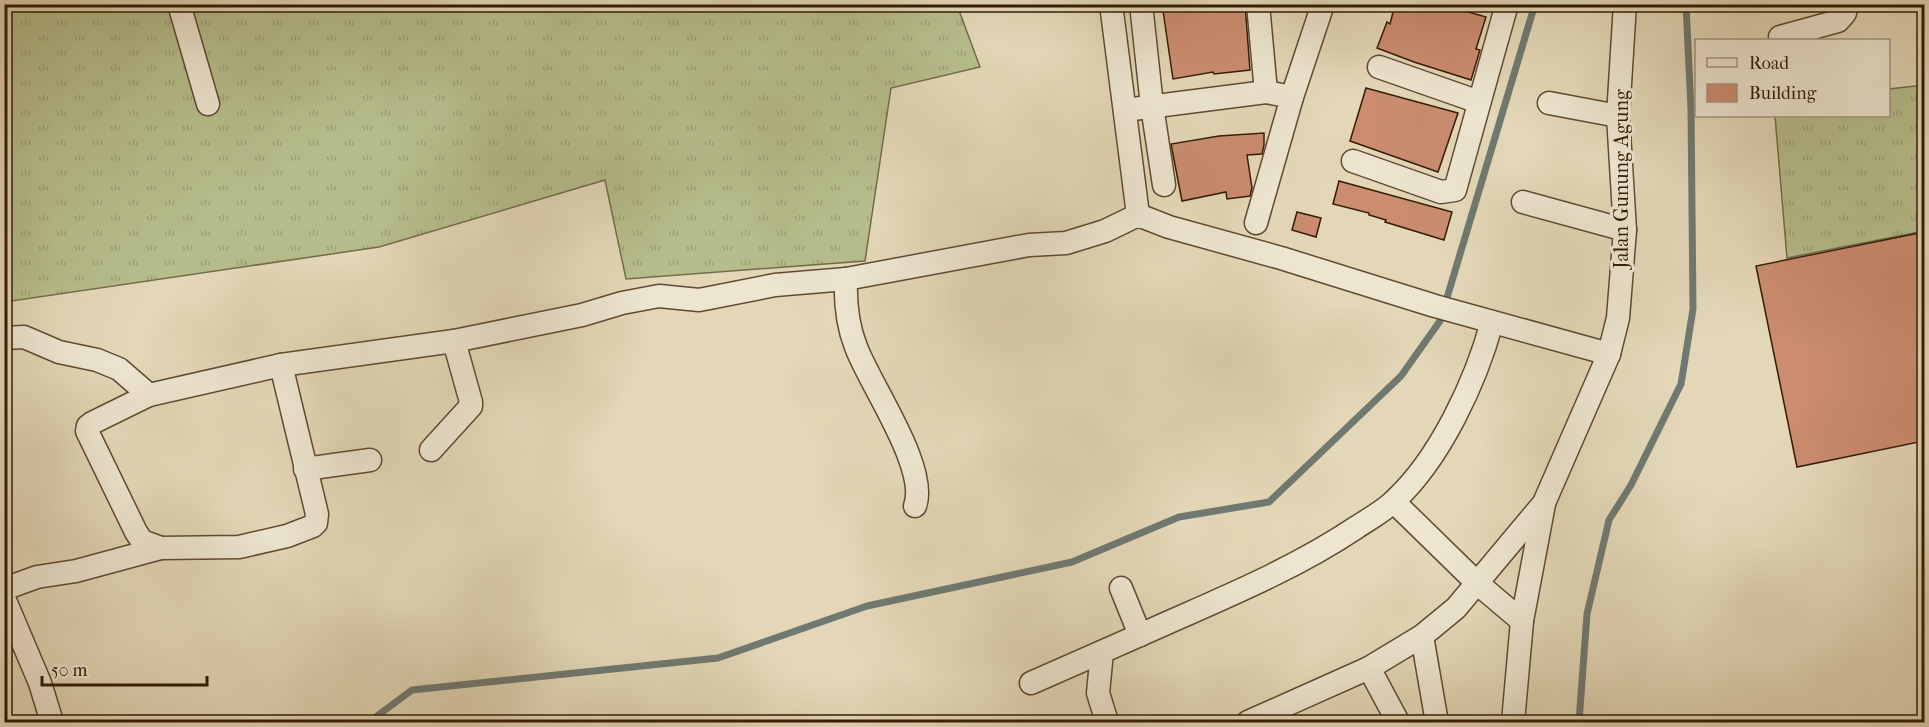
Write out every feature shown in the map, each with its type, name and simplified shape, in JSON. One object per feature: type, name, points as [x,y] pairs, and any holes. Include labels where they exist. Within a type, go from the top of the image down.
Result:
[{"type":"street","points":[[179,4],[208,104]]},
{"type":"street","points":[[1111,4],[1138,215]]},
{"type":"street","points":[[1141,4],[1152,106],[1164,185]]},
{"type":"street","points":[[1258,4],[1266,92]]},
{"type":"street","points":[[1256,223],[1292,98],[1323,4]]},
{"type":"street","points":[[1353,161],[1441,192],[1455,190],[1507,4]]},
{"type":"street","name":"Jalan Gunung Agung","points":[[1248,723],[1369,668],[1422,636],[1455,608],[1544,503],[1609,354],[1618,318],[1625,230],[1618,116],[1625,4]]},
{"type":"street","points":[[1780,37],[1838,21],[1845,14],[1846,4]]},
{"type":"street","points":[[1379,67],[1479,102]]},
{"type":"street","points":[[1125,110],[1266,92],[1292,98]]},
{"type":"street","points":[[1549,103],[1618,116]]},
{"type":"street","points":[[1523,202],[1625,230]]},
{"type":"street","points":[[161,548],[142,541],[136,532],[87,431],[88,426],[92,423],[149,395],[281,365],[454,340],[582,315],[622,303],[659,296],[699,300],[775,285],[846,279],[1029,245],[1066,243],[1105,231],[1138,215],[1169,227],[1281,258],[1443,308],[1609,354]]},
{"type":"street","points":[[846,279],[845,305],[848,324],[856,348],[910,460],[918,492],[915,506]]},
{"type":"street","points":[[1031,683],[1297,563],[1327,547],[1394,502],[1425,465],[1451,422],[1477,369],[1492,322]]},
{"type":"street","points":[[4,338],[24,337],[59,352],[98,360],[119,369],[149,395]]},
{"type":"street","points":[[430,450],[471,406],[454,340]]},
{"type":"street","points":[[4,589],[36,578],[76,571],[161,548],[239,547],[309,529],[316,523],[316,514],[281,365]]},
{"type":"street","points":[[305,469],[370,460]]},
{"type":"street","points":[[1394,502],[1477,583],[1522,621]]},
{"type":"street","points":[[1513,723],[1522,621],[1544,503]]},
{"type":"street","points":[[1121,588],[1140,635]]},
{"type":"street","points":[[4,598],[40,683],[52,723]]},
{"type":"street","points":[[1422,636],[1436,717]]},
{"type":"street","points":[[1102,652],[1098,693],[1107,723]]},
{"type":"street","points":[[1369,668],[1398,723]]},
{"type":"green space","points":[[5,5],[957,5],[980,67],[891,88],[865,261],[626,279],[605,180],[379,247],[5,302]]},
{"type":"green space","points":[[1924,85],[1924,231],[1787,258],[1775,117],[1890,117],[1890,89]]},
{"type":"building","points":[[1162,4],[1245,4],[1250,70],[1214,74],[1213,72],[1173,79]]},
{"type":"building","points":[[1395,4],[1452,4],[1466,9],[1465,11],[1486,17],[1476,49],[1480,50],[1471,80],[1377,48],[1387,22],[1390,24]]},
{"type":"building","points":[[1366,88],[1458,113],[1438,172],[1350,141]]},
{"type":"building","points":[[1264,133],[1262,154],[1247,155],[1252,188],[1250,196],[1227,199],[1226,192],[1182,201],[1171,144],[1219,136]]},
{"type":"building","points":[[1339,181],[1452,212],[1444,240],[1385,222],[1386,220],[1369,215],[1369,213],[1333,204]]},
{"type":"building","points":[[1297,212],[1321,218],[1316,237],[1292,230]]},
{"type":"building","points":[[1924,232],[1924,441],[1797,467],[1756,266]]},
{"type":"waterway","points":[[369,722],[412,690],[718,658],[867,606],[1072,562],[1179,517],[1269,502],[1401,376],[1440,321],[1535,4]]},
{"type":"waterway","points":[[1579,722],[1587,614],[1609,520],[1631,485],[1681,384],[1693,309],[1691,109],[1686,4]]}]
